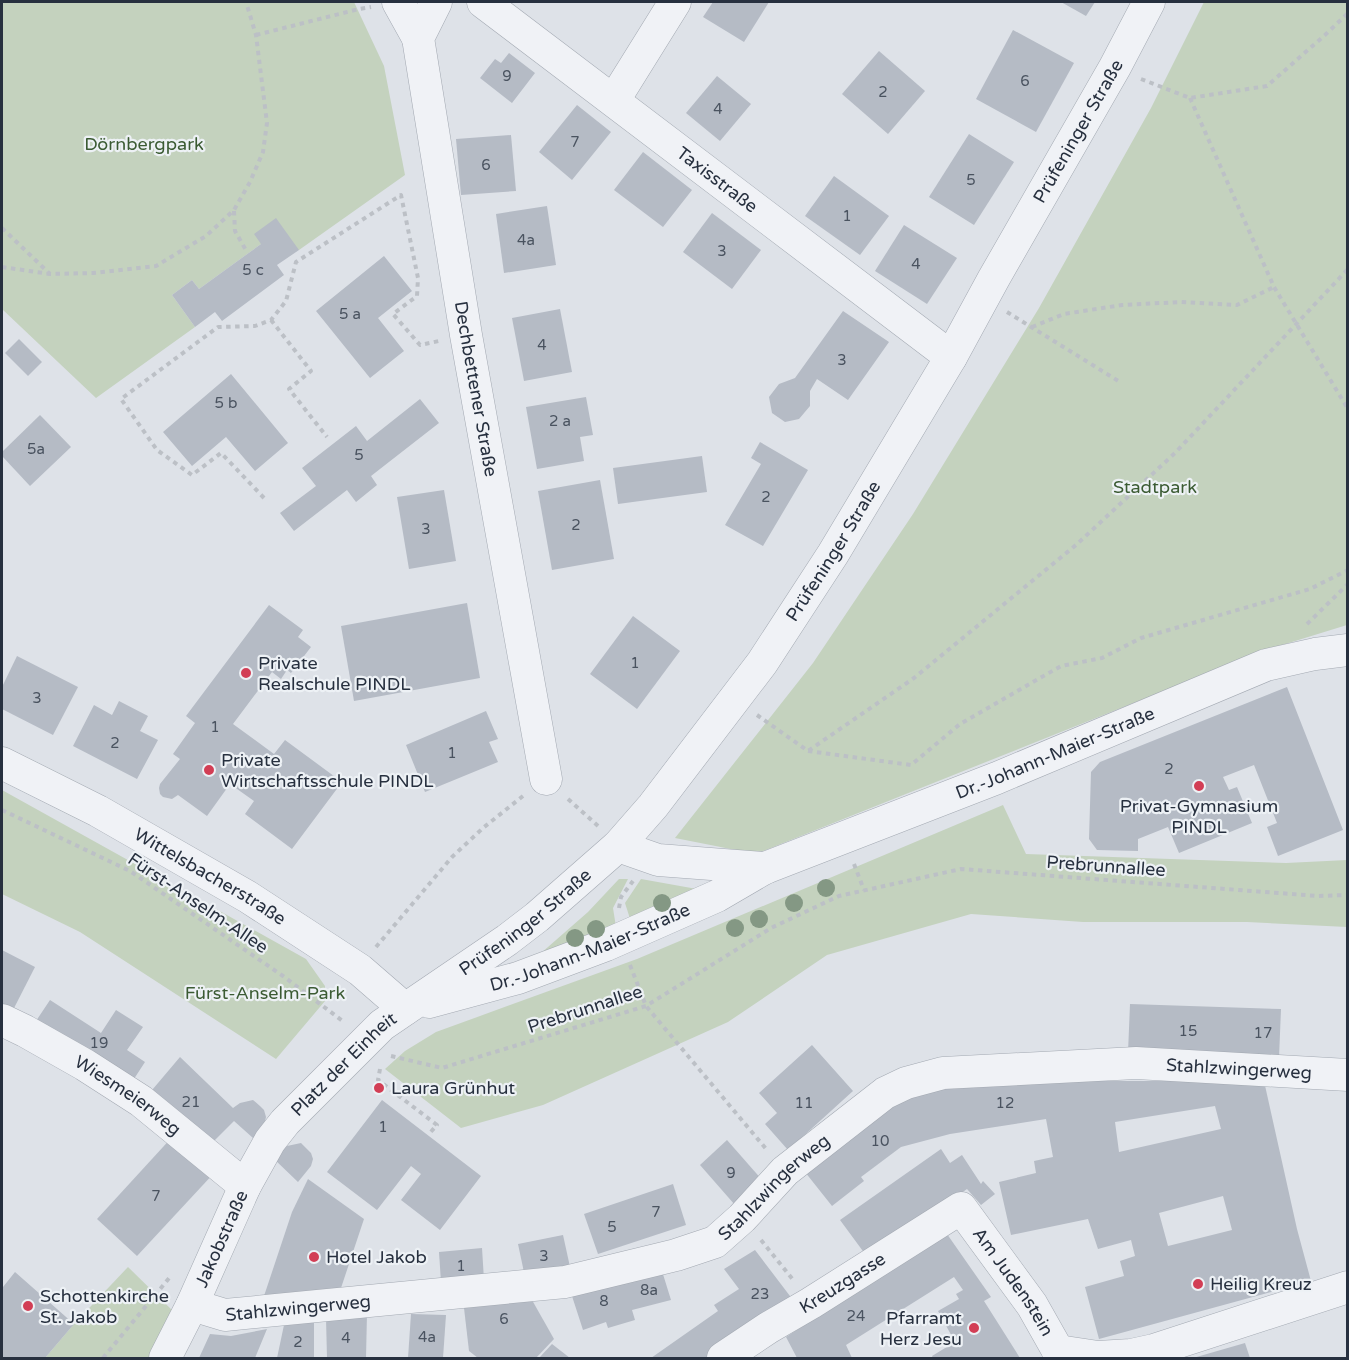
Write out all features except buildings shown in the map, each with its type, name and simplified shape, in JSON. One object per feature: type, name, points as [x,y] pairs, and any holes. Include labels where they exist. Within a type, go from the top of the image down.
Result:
[{"type":"street","name":"Dechbettener Straße","points":[[398,2],[418,38],[466,335],[546,779]]},
{"type":"street","points":[[418,38],[436,2]]},
{"type":"street","name":"Taxisstraße","points":[[483,2],[951,357]]},
{"type":"street","points":[[614,100],[675,2]]},
{"type":"street","name":"Prüfeninger Straße","points":[[405,1009],[507,940],[537,917],[618,846],[652,806],[762,663],[833,554],[951,357],[1115,67],[1149,2]]},
{"type":"street","name":"Dr.-Johann-Maier-Straße","points":[[405,1009],[518,978],[606,945],[717,896],[765,868],[997,778],[1266,665],[1315,654],[1347,650]]},
{"type":"street","name":"Wittelsbacherstraße","points":[[2,763],[98,811],[218,878],[360,970],[405,1009]]},
{"type":"street","name":"Dr.-Johann-Maier-Straße","points":[[618,846],[658,860],[765,868]]},
{"type":"street","name":"Platz der Einheit","points":[[285,1122],[375,1047],[382,1025],[405,1009]]},
{"type":"street","name":"Wiesmeierweg","points":[[2,1020],[85,1065],[141,1101],[245,1186]]},
{"type":"street","name":"Stahlzwingerweg","points":[[192,1305],[225,1315],[565,1282],[676,1255],[714,1242],[742,1218],[785,1172],[885,1093],[906,1083],[943,1073],[1136,1063],[1347,1075]]},
{"type":"street","name":"Jakobstraße","points":[[165,1359],[192,1305],[245,1186],[270,1141],[285,1122]]},
{"type":"street","name":"Kreuzgasse","points":[[723,1359],[768,1328],[961,1208]]},
{"type":"street","name":"Am Judenstein","points":[[961,1208],[1032,1305],[1059,1355]]},
{"type":"street","points":[[1059,1355],[1098,1357],[1131,1355],[1154,1350],[1347,1287]]},
{"type":"path","points":[[2,267],[50,274],[93,273],[156,266],[206,236],[234,210],[263,152],[267,123],[256,35],[246,2]]},
{"type":"path","points":[[256,35],[359,9],[398,2]]},
{"type":"path","points":[[1115,67],[1190,98],[1267,86],[1347,13]]},
{"type":"path","points":[[1190,98],[1274,287],[1347,409]]},
{"type":"path","points":[[264,498],[221,453],[192,475],[157,450],[121,399],[218,327],[255,326],[270,320],[286,301],[296,262],[401,195],[418,278],[417,296],[393,314],[420,345],[466,335]]},
{"type":"path","points":[[234,210],[235,231],[246,252]]},
{"type":"path","points":[[2,228],[50,274]]},
{"type":"path","points":[[808,751],[914,678],[1076,545],[1175,453],[1347,268]]},
{"type":"path","points":[[1032,327],[1064,314],[1122,305],[1181,302],[1237,304],[1274,287]]},
{"type":"path","points":[[984,298],[1120,382]]},
{"type":"path","points":[[270,320],[311,371],[289,389],[327,437]]},
{"type":"path","points":[[735,699],[808,751],[911,765],[960,724],[1060,666],[1102,658],[1141,638],[1310,589],[1347,570]]},
{"type":"path","points":[[360,970],[381,941],[452,857],[483,828],[546,779],[618,846]]},
{"type":"path","name":"Fürst-Anselm-Allee","points":[[2,810],[130,871],[283,976],[375,1047]]},
{"type":"path","points":[[851,858],[864,891]]},
{"type":"path","name":"Prebrunnallee","points":[[375,1047],[442,1068],[646,1006],[771,928],[839,896],[960,868],[1318,896],[1347,895]]},
{"type":"path","points":[[669,1034],[785,1172]]},
{"type":"path","points":[[375,1047],[378,1080],[437,1125],[428,1135]]},
{"type":"path","points":[[742,1218],[811,1303]]},
{"type":"green space","name":"Dörnbergpark","points":[[2,2],[354,2],[384,66],[405,175],[299,250],[261,244],[199,289],[192,280],[172,295],[195,327],[96,398],[2,309]]},
{"type":"green space","name":"Stadtpark","points":[[1204,2],[1347,2],[1347,625],[1266,650],[756,854],[675,838],[813,663],[913,514],[1039,308],[1151,108]]},
{"type":"green space","name":"Fürst-Anselm-Park","points":[[2,790],[306,959],[325,986],[325,1001],[276,1059],[80,932],[2,894]]},
{"type":"green space","points":[[1003,805],[1026,854],[1286,863],[1347,860],[1347,927],[1247,922],[1083,922],[971,914],[827,955],[728,1022],[543,1105],[461,1128],[385,1069],[405,1051],[436,1032],[637,959]]},
{"type":"green space","points":[[619,879],[628,879],[613,908],[616,927],[540,954],[588,912]]},
{"type":"green space","points":[[641,879],[708,891],[632,925],[625,903]]},
{"type":"green space","points":[[128,1267],[176,1314],[148,1358],[45,1358],[74,1324]]},
{"type":"place","name":"Private Realschule PINDL","points":[[246,673]]},
{"type":"place","name":"Private Wirtschaftsschule PINDL","points":[[209,770]]},
{"type":"place","name":"Privat-Gymnasium PINDL","points":[[1199,786]]},
{"type":"place","name":"Laura Grünhut","points":[[379,1088]]},
{"type":"place","name":"Hotel Jakob","points":[[314,1257]]},
{"type":"place","name":"Heilig Kreuz","points":[[1198,1284]]},
{"type":"place","name":"Schottenkirche St. Jakob","points":[[28,1306]]},
{"type":"place","name":"Pfarramt Herz Jesu","points":[[974,1328]]}]
